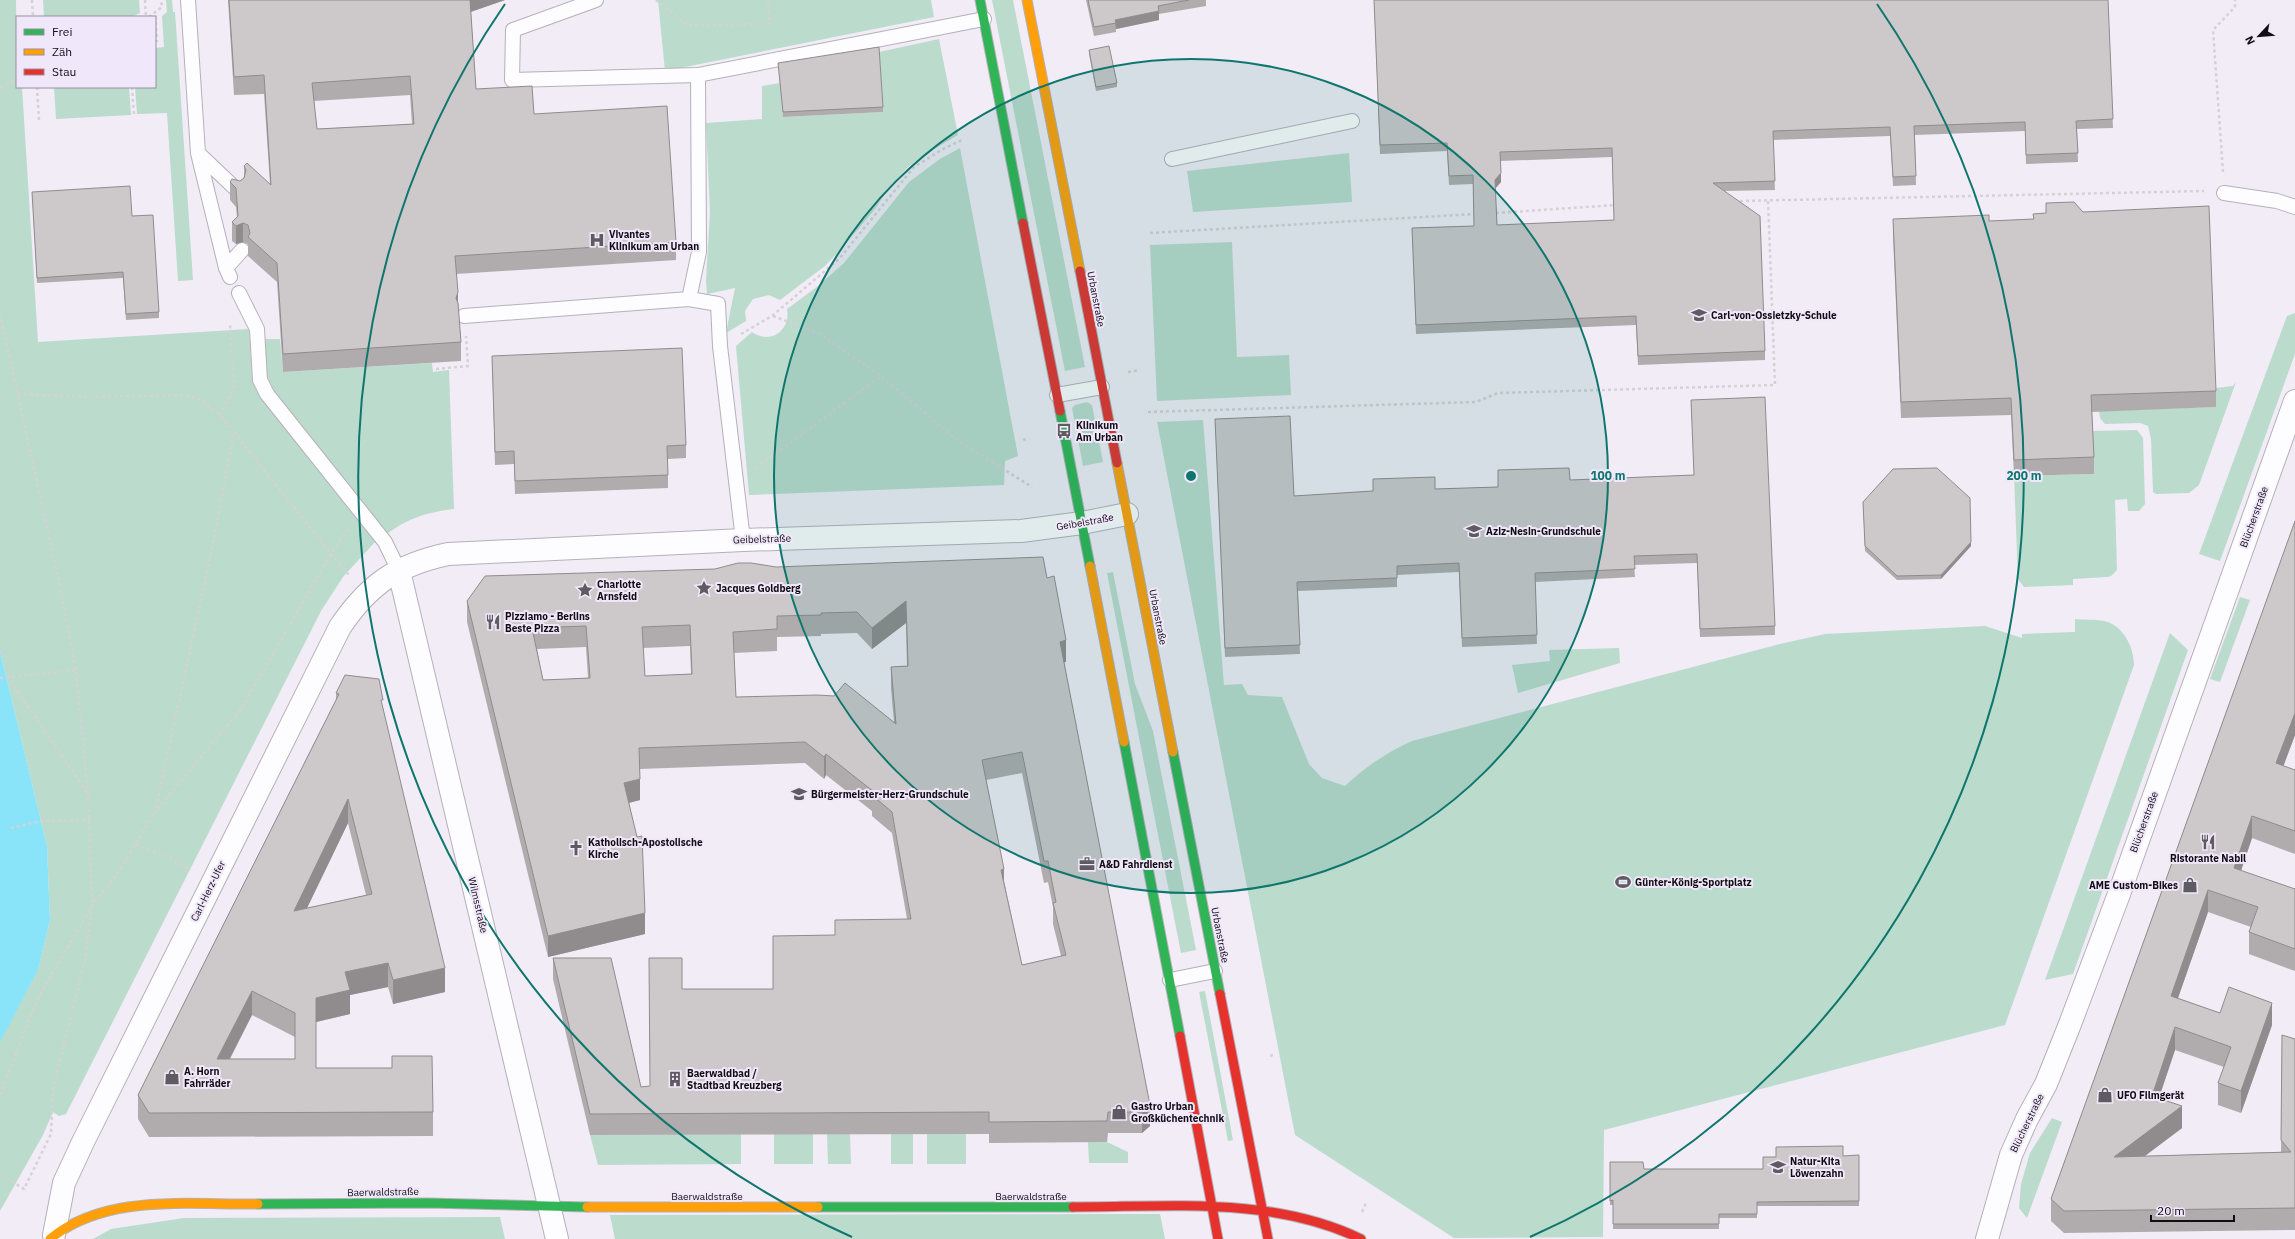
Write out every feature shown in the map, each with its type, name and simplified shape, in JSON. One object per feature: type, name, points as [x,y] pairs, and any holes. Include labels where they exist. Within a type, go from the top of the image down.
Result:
[{"type":"main road","points":[[980,0],[1170,980],[1218,1239]]},
{"type":"main road","name":"Urbanstraße","points":[[1027,0],[1268,1239]]},
{"type":"main road","name":"Baerwaldstraße","points":[[53,1238],[81,1217],[107,1209],[139,1205],[428,1203],[550,1207],[1212,1206],[1262,1209],[1309,1218],[1361,1239]]},
{"type":"street","name":"Blücherstraße","points":[[1987,1239],[2011,1155],[2058,1054],[2119,894],[2295,401]]},
{"type":"street","name":"Geibelstraße","points":[[399,571],[420,560],[448,554],[743,540],[1021,531],[1082,523],[1127,514]]},
{"type":"street","name":"Wilmsstraße","points":[[399,571],[550,1207],[556,1239]]},
{"type":"street","name":"Carl-Herz-Ufer","points":[[53,1238],[68,1171],[340,627],[365,595],[379,583],[399,571]]},
{"type":"lane","points":[[188,0],[198,153],[228,273],[242,250]]},
{"type":"lane","points":[[596,0],[513,30],[512,80],[698,75],[984,19]]},
{"type":"lane","points":[[689,299],[698,252],[698,75]]},
{"type":"lane","points":[[1172,159],[1352,121]]},
{"type":"lane","points":[[198,153],[238,191]]},
{"type":"lane","points":[[2224,193],[2277,201],[2295,207]]},
{"type":"lane","points":[[239,293],[257,329],[260,380],[267,394],[385,542],[399,571]]},
{"type":"lane","points":[[464,316],[689,299],[718,304],[720,346],[738,482],[743,540]]},
{"type":"lane","points":[[1057,395],[1102,387]]},
{"type":"lane","points":[[1170,980],[1216,972]]},
{"type":"path","points":[[32,0],[33,16]]},
{"type":"path","points":[[145,0],[147,16]]},
{"type":"path","points":[[149,16],[162,7],[161,0]]},
{"type":"path","points":[[656,0],[687,25],[769,24],[768,0]]},
{"type":"path","points":[[1740,201],[2202,190],[2224,193],[2213,30],[2236,7],[2235,0]]},
{"type":"path","points":[[156,27],[156,42]]},
{"type":"path","points":[[0,87],[16,80]]},
{"type":"path","points":[[37,88],[39,120]]},
{"type":"path","points":[[132,88],[134,114]]},
{"type":"path","points":[[720,346],[772,316],[839,259],[914,167],[943,149],[964,139]]},
{"type":"path","points":[[1148,412],[1476,402],[1498,393],[1775,385],[1768,200]]},
{"type":"path","points":[[1496,212],[1619,205]]},
{"type":"path","points":[[1150,233],[1474,214]]},
{"type":"path","points":[[0,314],[58,577],[76,670],[90,820],[92,905],[85,960],[53,1089],[51,1134],[24,1189],[0,1174]]},
{"type":"path","points":[[436,369],[468,366],[464,316]]},
{"type":"path","points":[[772,316],[820,334],[881,376],[957,440],[1032,487]]},
{"type":"path","points":[[220,415],[234,388],[229,317]]},
{"type":"path","points":[[1128,372],[1140,370]]},
{"type":"path","points":[[738,482],[881,376]]},
{"type":"path","points":[[18,394],[88,397],[187,396],[204,402],[220,415],[349,575]]},
{"type":"path","points":[[155,812],[213,544],[234,432]]},
{"type":"path","points":[[1023,440],[1029,438]]},
{"type":"path","points":[[0,1095],[36,1002],[92,905],[116,876],[155,812],[241,709],[331,554],[360,511]]},
{"type":"path","points":[[0,678],[7,676],[76,670]]},
{"type":"path","points":[[7,676],[88,794]]},
{"type":"path","points":[[11,828],[40,821],[90,820]]},
{"type":"path","points":[[136,845],[171,858]]},
{"type":"path","points":[[1361,1213],[1366,1203]]},
{"type":"green space","points":[[0,0],[16,0],[16,88],[22,88],[38,342],[249,329],[252,377],[261,398],[375,542],[343,577],[321,611],[66,1114],[59,1116],[53,1112],[43,1135],[0,1211],[0,1039],[38,970],[50,920],[47,846],[0,651]]},
{"type":"green space","points":[[43,0],[139,0],[140,13],[133,16],[44,16]]},
{"type":"green space","points":[[166,0],[172,0],[173,12],[175,12],[193,280],[178,281],[167,113],[137,114],[135,88],[156,88],[156,48],[164,47],[162,16],[167,12]]},
{"type":"green space","points":[[658,0],[931,0],[934,17],[665,71]]},
{"type":"green space","points":[[992,0],[1013,0],[1085,367],[1065,371]]},
{"type":"green space","points":[[939,39],[958,135],[908,167],[888,189],[875,209],[825,266],[780,300],[769,295],[753,299],[745,311],[746,321],[726,333],[735,288],[707,294],[706,281],[710,211],[706,123],[762,119],[762,86],[780,83],[783,117],[883,112],[879,52]]},
{"type":"green space","points":[[54,88],[129,88],[131,115],[56,119]]},
{"type":"green space","points":[[960,148],[1018,456],[1005,461],[1004,485],[749,495],[736,346],[752,332],[759,336],[766,337],[778,334],[786,324],[787,309],[818,286],[844,263],[909,182],[940,159]]},
{"type":"green space","points":[[1349,153],[1352,202],[1193,212],[1187,171]]},
{"type":"green space","points":[[1232,242],[1237,357],[1289,355],[1291,395],[1157,401],[1150,245]]},
{"type":"green space","points":[[2295,313],[2295,354],[2220,561],[2199,554],[2287,316]]},
{"type":"green space","points":[[265,339],[280,339],[283,372],[432,363],[433,372],[449,370],[454,509],[419,517],[395,528],[387,534],[272,388],[267,375]]},
{"type":"green space","points":[[2236,382],[2199,485],[2189,493],[2156,494],[2153,492],[2151,439],[2148,426],[2140,423],[2105,424],[2100,418],[2099,411],[2216,407],[2216,388],[2233,386]]},
{"type":"green space","points":[[1087,402],[1092,405],[1103,462],[1083,466],[1072,408],[1075,405]]},
{"type":"green space","name":"Günter-König-Sportplatz","points":[[1203,420],[1224,685],[1242,684],[1248,695],[1282,697],[1309,764],[1322,778],[1345,786],[1376,761],[1393,750],[1412,741],[1780,644],[1825,634],[1985,626],[2022,638],[2022,634],[2075,632],[2075,619],[2104,621],[2117,627],[2130,644],[2134,665],[2005,1025],[1604,1130],[1603,1237],[1454,1238],[1295,1135],[1157,422]]},
{"type":"green space","points":[[2137,430],[2143,438],[2145,504],[2139,511],[2128,511],[2127,499],[2115,500],[2117,570],[2111,576],[2107,577],[2073,579],[2073,585],[2024,587],[2018,579],[2014,476],[2094,474],[2092,431]]},
{"type":"green space","points":[[1113,572],[1135,684],[1153,731],[1196,950],[1181,953],[1107,573]]},
{"type":"green space","points":[[2240,597],[2250,600],[2220,682],[2210,679]]},
{"type":"green space","points":[[2170,633],[2188,650],[2073,974],[2045,980]]},
{"type":"green space","points":[[1619,648],[1620,663],[1518,693],[1512,665],[1550,661],[1549,650]]},
{"type":"green space","points":[[1205,991],[1233,1140],[1228,1141],[1199,992]]},
{"type":"green space","points":[[2052,1118],[2062,1122],[2027,1218],[2019,1208],[2021,1184],[2030,1153]]},
{"type":"green space","points":[[741,1134],[741,1164],[598,1165],[590,1135]]},
{"type":"green space","points":[[774,1134],[813,1134],[813,1164],[774,1164]]},
{"type":"green space","points":[[827,1134],[850,1134],[851,1164],[828,1164]]},
{"type":"green space","points":[[891,1134],[913,1134],[913,1164],[891,1164]]},
{"type":"green space","points":[[927,1134],[966,1134],[966,1164],[927,1164]]},
{"type":"green space","points":[[1088,1142],[1107,1142],[1128,1152],[1128,1163],[1089,1163]]},
{"type":"green space","points":[[1160,1214],[1165,1239],[615,1239],[610,1215]]},
{"type":"green space","points":[[500,1217],[505,1239],[93,1239],[111,1229],[184,1218]]},
{"type":"water","points":[[0,651],[47,846],[50,920],[38,970],[0,1042]]},
{"type":"building","points":[[229,0],[470,0],[476,89],[532,86],[534,114],[667,106],[676,242],[455,256],[458,292],[456,298],[458,303],[461,342],[283,354],[277,263],[248,237],[250,233],[248,225],[243,223],[236,226],[232,222],[238,216],[236,188],[230,182],[232,179],[240,181],[244,178],[246,170],[244,166],[247,163],[271,185],[264,75],[234,77]],"holes":[[[410,76],[414,124],[317,129],[312,83]]]},
{"type":"building","points":[[1088,0],[1189,0],[1158,6],[1159,11],[1115,20],[1116,23],[1094,27]]},
{"type":"building","points":[[1374,0],[2108,0],[2113,119],[2076,121],[2078,153],[2026,155],[2025,122],[1914,126],[1916,176],[1893,177],[1890,127],[1773,131],[1775,181],[1713,183],[1760,216],[1765,351],[1638,356],[1636,316],[1416,325],[1412,228],[1474,226],[1473,175],[1449,176],[1447,143],[1380,145]],"holes":[[[1612,148],[1614,220],[1497,225],[1495,180],[1501,173],[1500,152]]]},
{"type":"building","points":[[1109,46],[1117,83],[1096,87],[1089,50]]},
{"type":"building","points":[[879,47],[883,107],[783,112],[778,63]]},
{"type":"building","points":[[130,186],[132,216],[153,215],[159,312],[126,314],[123,272],[37,278],[32,192]]},
{"type":"building","points":[[2074,202],[2083,212],[2209,206],[2216,391],[2091,395],[2094,457],[2014,460],[2011,398],[1901,402],[1893,219],[1989,215],[1989,221],[2034,219],[2033,214],[2046,213],[2046,203]]},
{"type":"building","points":[[682,348],[686,445],[667,446],[668,475],[515,481],[514,451],[495,452],[492,356]]},
{"type":"building","points":[[1765,397],[1775,626],[1700,629],[1697,554],[1634,556],[1635,569],[1535,573],[1537,635],[1462,638],[1459,563],[1397,566],[1397,578],[1297,582],[1300,645],[1225,648],[1215,419],[1290,416],[1294,496],[1373,491],[1373,479],[1435,477],[1435,489],[1498,487],[1498,470],[1569,468],[1570,480],[1694,475],[1691,400]]},
{"type":"building","points":[[1937,468],[1970,498],[1971,542],[1941,575],[1897,576],[1865,546],[1863,502],[1893,469]]},
{"type":"building","points":[[2295,521],[2295,713],[2276,763],[2295,770],[2295,831],[2252,816],[2234,868],[2295,889],[2295,949],[2249,932],[2258,907],[2208,890],[2171,996],[2220,1013],[2229,987],[2272,1003],[2241,1091],[2218,1083],[2231,1047],[2175,1027],[2152,1096],[2182,1106],[2114,1157],[2291,1152],[2281,1140],[2282,1035],[2295,1039],[2295,1208],[2064,1211],[2051,1199]]},
{"type":"building","points":[[1043,557],[1047,578],[1054,576],[1066,640],[1060,642],[1150,1105],[1142,1112],[1108,1112],[1107,1121],[989,1122],[989,1112],[590,1114],[553,958],[611,958],[641,1087],[650,1086],[649,958],[682,958],[682,989],[773,989],[773,936],[835,935],[835,920],[911,919],[892,812],[872,795],[874,792],[826,754],[824,757],[805,742],[639,748],[640,779],[624,783],[637,837],[642,836],[645,913],[548,936],[467,601],[485,576],[715,569],[738,563],[751,563],[776,567]],"holes":[[[906,601],[908,666],[891,667],[896,724],[845,683],[834,696],[736,697],[733,632],[777,629],[777,616],[821,615],[821,613],[857,612],[872,628]],[[690,625],[692,674],[645,676],[642,627]],[[586,626],[590,678],[543,680],[532,628]],[[1022,752],[1044,861],[1048,861],[1056,902],[1053,903],[1066,955],[1022,965],[1001,870],[1004,869],[982,760]]]},
{"type":"building","points":[[345,675],[379,679],[383,700],[381,700],[445,968],[393,980],[388,963],[345,972],[350,990],[316,998],[316,1068],[392,1068],[392,1056],[432,1056],[433,1112],[149,1113],[138,1095],[339,694],[336,693]],"holes":[[[348,799],[372,894],[294,911]],[[252,991],[295,1013],[295,1059],[217,1059]]]},
{"type":"building","points":[[1843,1146],[1843,1156],[1859,1155],[1859,1201],[1757,1202],[1757,1214],[1719,1214],[1719,1224],[1613,1224],[1613,1200],[1610,1201],[1610,1162],[1643,1162],[1644,1169],[1763,1169],[1763,1157],[1776,1157],[1776,1147]]},
{"type":"traffic: fast","points":[[980,0],[1023,223]]},
{"type":"traffic: fast","points":[[1060,411],[1090,566]]},
{"type":"traffic: fast","points":[[1124,742],[1180,1036]]},
{"type":"traffic: fast","points":[[1173,752],[1220,994]]},
{"type":"traffic: fast","points":[[258,1204],[428,1203],[587,1207]]},
{"type":"traffic: fast","points":[[818,1207],[1073,1207]]},
{"type":"traffic: slow","points":[[1027,0],[1080,271]]},
{"type":"traffic: slow","points":[[1117,463],[1173,752]]},
{"type":"traffic: slow","points":[[1090,566],[1124,742]]},
{"type":"traffic: slow","points":[[50,1239],[72,1224],[96,1214],[122,1208],[177,1203],[258,1204]]},
{"type":"traffic: slow","points":[[587,1207],[818,1207]]},
{"type":"traffic: jam","points":[[1023,223],[1060,411]]},
{"type":"traffic: jam","points":[[1080,271],[1117,463]]},
{"type":"traffic: jam","points":[[1220,994],[1268,1239]]},
{"type":"traffic: jam","points":[[1180,1036],[1218,1239]]},
{"type":"traffic: jam","points":[[1073,1207],[1183,1206],[1256,1210],[1292,1216],[1327,1225],[1361,1239]]},
{"type":"place","name":"Vivantes Klinikum am Urban","points":[[597,240]]},
{"type":"place","name":"Carl-von-Ossietzky-Schule","points":[[1699,315]]},
{"type":"place","name":"Klinikum Am Urban","points":[[1064,431]]},
{"type":"place","name":"Aziz-Nesin-Grundschule","points":[[1474,531]]},
{"type":"place","name":"Jacques Goldberg","points":[[704,588]]},
{"type":"place","name":"Charlotte Arnsfeld","points":[[585,590]]},
{"type":"place","name":"Pizziamo - Berlins Beste Pizza","points":[[493,622]]},
{"type":"place","name":"Bürgermeister-Herz-Grundschule","points":[[799,794]]},
{"type":"place","name":"Ristorante Nabil","points":[[2208,842]]},
{"type":"place","name":"Katholisch-Apostolische Kirche","points":[[576,848]]},
{"type":"place","name":"A&D Fahrdienst","points":[[1087,864]]},
{"type":"place","name":"Günter-König-Sportplatz","points":[[1623,882]]},
{"type":"place","name":"AME Custom-Bikes","points":[[2190,885]]},
{"type":"place","name":"A. Horn Fahrräder","points":[[172,1077]]},
{"type":"place","name":"Baerwaldbad / Stadtbad Kreuzberg","points":[[675,1079]]},
{"type":"place","name":"UFO Filmgerät","points":[[2105,1095]]},
{"type":"place","name":"Gastro Urban Großküchentechnik","points":[[1119,1112]]},
{"type":"place","name":"Natur-Kita Löwenzahn","points":[[1778,1167]]}]
